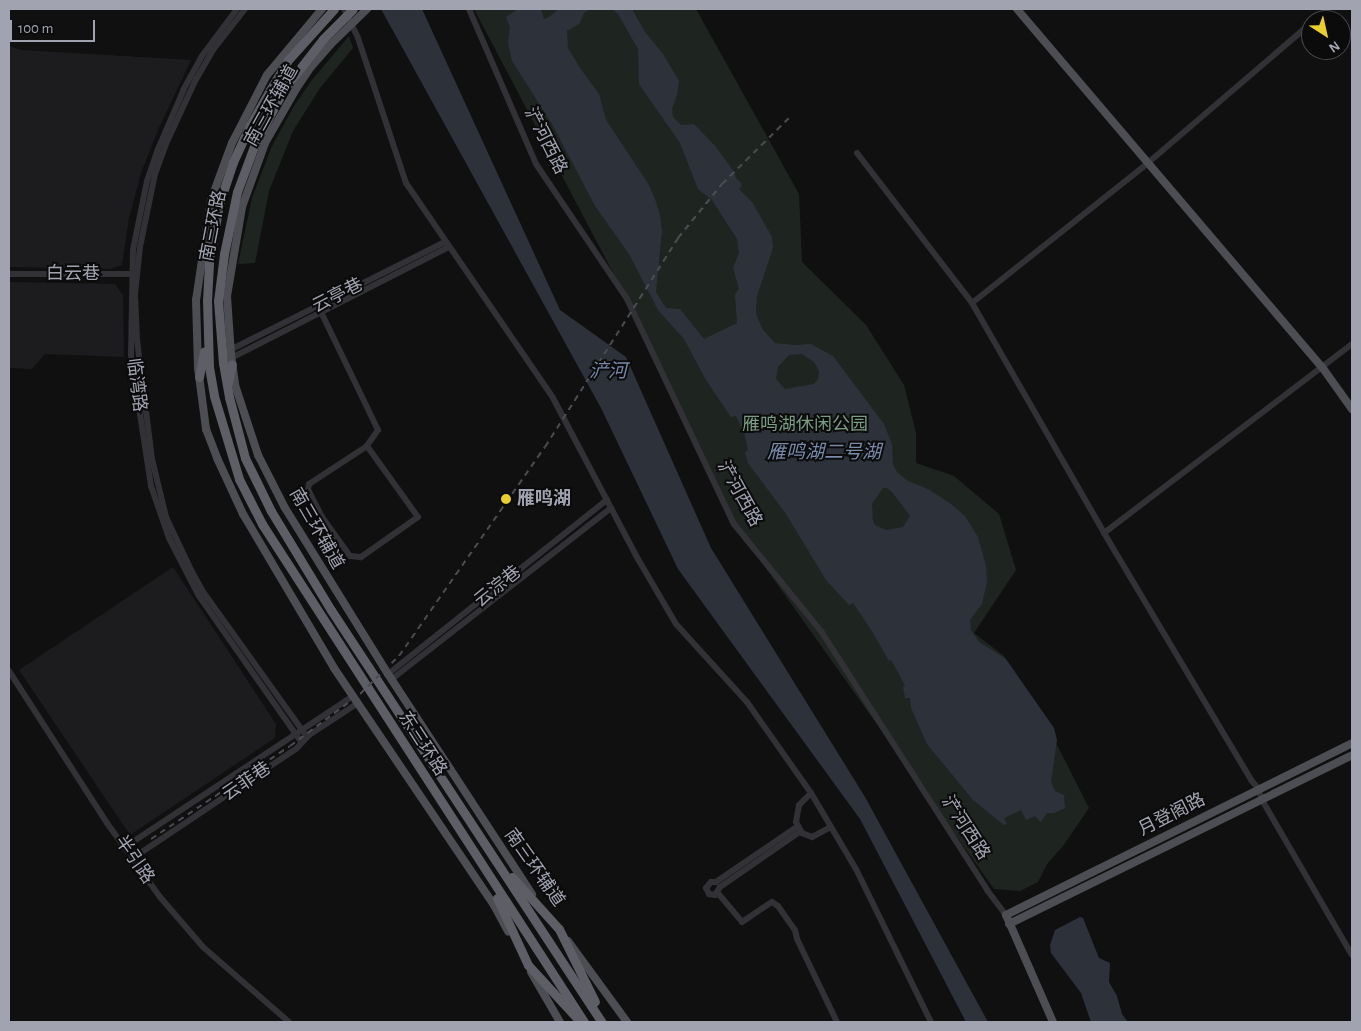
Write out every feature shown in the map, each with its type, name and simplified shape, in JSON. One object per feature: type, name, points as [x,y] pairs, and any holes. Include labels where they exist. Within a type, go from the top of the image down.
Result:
[{"type":"highway","name":"南三环路","points":[[239,479],[214,396],[209,367],[207,300],[209,263],[219,204],[233,162],[250,125],[288,60],[334,9]]},
{"type":"highway","name":"南三环路","points":[[255,480],[246,458],[227,388],[223,363],[218,301],[224,254],[237,192],[256,141],[268,116],[288,82],[323,39],[353,9]]},
{"type":"highway","points":[[199,377],[207,338]]},
{"type":"highway","points":[[227,388],[231,357]]},
{"type":"highway","name":"东三环路","points":[[239,479],[262,524],[476,858],[584,1022]]},
{"type":"highway","name":"东三环路","points":[[255,480],[271,511],[331,610],[602,1022]]},
{"type":"highway","points":[[492,856],[559,930],[579,974],[606,1022]]},
{"type":"highway","points":[[476,858],[528,965],[580,1022]]},
{"type":"main road","name":"南三环辅道","points":[[322,9],[267,76],[232,143],[211,200],[196,300],[199,377],[206,429],[230,490],[260,544],[356,700],[494,905],[560,1022]]},
{"type":"main road","name":"南三环辅道","points":[[367,9],[330,44],[296,89],[265,143],[242,207],[227,296],[231,357],[236,385],[262,464],[314,558],[525,884],[627,1022]]},
{"type":"main road","points":[[1017,9],[1322,367],[1352,409]]},
{"type":"main road","name":"月登阁路","points":[[1006,915],[1258,788],[1352,743]]},
{"type":"main road","name":"月登阁路","points":[[1009,924],[1352,755]]},
{"type":"main road","name":"浐河西路","points":[[1006,915],[1054,1022]]},
{"type":"street","name":"临湾路","points":[[237,9],[202,56],[170,119],[150,173],[133,250],[140,372],[152,459],[166,518],[204,593],[299,733],[302,743]]},
{"type":"street","name":"临湾路","points":[[134,274],[147,206],[166,144],[196,79],[214,50],[245,9]]},
{"type":"street","points":[[344,9],[358,38],[406,183],[553,398],[660,600],[676,624],[747,702],[811,793],[856,869],[931,1022]]},
{"type":"street","name":"浐河西路","points":[[469,9],[536,164],[626,298],[734,524],[820,631],[987,890],[1006,915]]},
{"type":"street","points":[[972,304],[1149,162],[1301,32]]},
{"type":"street","points":[[857,153],[972,304],[1104,533],[1250,780],[1258,788],[1262,800],[1352,955]]},
{"type":"street","points":[[231,357],[447,245]]},
{"type":"street","name":"云亭巷","points":[[231,357],[447,245]]},
{"type":"street","name":"白云巷","points":[[9,274],[134,274]]},
{"type":"street","points":[[321,312],[378,430],[367,446],[309,484],[308,490],[322,517],[350,556],[361,557],[418,517],[367,446]]},
{"type":"street","points":[[1104,533],[1352,344]]},
{"type":"street","name":"云淙巷","points":[[390,677],[607,500]]},
{"type":"street","name":"云淙巷","points":[[390,677],[611,508]]},
{"type":"street","name":"半引路","points":[[9,671],[160,897],[203,947],[289,1022]]},
{"type":"street","name":"云菲巷","points":[[125,847],[299,733],[356,700]]},
{"type":"street","name":"云菲巷","points":[[133,858],[296,749],[307,737],[356,700]]},
{"type":"street","name":"临湾路","points":[[299,733],[307,737]]},
{"type":"street","points":[[811,793],[799,804],[796,822],[800,829],[812,837],[831,827]]},
{"type":"street","points":[[800,829],[720,888],[715,895],[709,894],[706,888],[711,882],[716,882],[800,829]]},
{"type":"street","points":[[717,892],[742,922],[772,902],[778,906],[795,930],[797,939],[837,1022]]},
{"type":"shaded area","points":[[9,46],[21,50],[191,60],[158,130],[141,173],[129,218],[122,265],[110,269],[9,267]]},
{"type":"shaded area","points":[[9,282],[115,284],[123,295],[124,357],[45,354],[32,369],[9,368]]},
{"type":"shaded area","points":[[173,567],[276,724],[275,738],[130,835],[19,670]]},
{"type":"green space","name":"雁鸣湖休闲公园","points":[[474,9],[696,9],[799,194],[802,262],[866,325],[904,385],[916,433],[916,463],[954,476],[999,514],[1016,570],[974,633],[1004,656],[1053,737],[1089,808],[1063,846],[1047,864],[1038,882],[1020,891],[994,889],[738,529],[627,299]]},
{"type":"green space","points":[[349,36],[353,48],[320,88],[293,131],[269,191],[255,263],[238,264],[252,198],[272,146],[294,106],[312,80]]},
{"type":"water","name":"浐河","points":[[381,9],[422,9],[560,310],[626,357],[711,548],[865,797],[988,1022],[966,1022],[860,819],[678,569],[601,408]]},
{"type":"water","name":"雁鸣湖二号湖","points":[[518,9],[541,9],[544,19],[559,9],[590,9],[584,13],[579,24],[567,31],[568,48],[599,94],[606,120],[649,185],[655,199],[662,231],[656,292],[666,308],[680,309],[704,339],[737,323],[735,294],[739,289],[733,268],[739,253],[737,239],[712,200],[698,189],[680,143],[639,84],[638,49],[618,14],[612,9],[632,9],[645,32],[663,54],[679,81],[672,109],[673,117],[681,125],[694,124],[716,147],[741,183],[742,186],[739,189],[752,202],[772,237],[773,248],[757,296],[756,314],[763,330],[775,343],[811,344],[833,356],[884,424],[892,444],[893,464],[897,472],[908,481],[928,489],[951,504],[965,516],[978,537],[986,566],[987,582],[982,604],[970,620],[971,630],[979,642],[1006,659],[1054,728],[1057,740],[1051,782],[1055,791],[1064,795],[1065,808],[1054,813],[1047,813],[1041,822],[1035,816],[1026,820],[1021,810],[1004,818],[1007,824],[1004,825],[973,800],[927,744],[911,708],[910,698],[905,698],[903,687],[905,686],[891,660],[889,661],[853,603],[849,605],[826,580],[786,514],[748,463],[745,452],[748,450],[745,436],[736,416],[731,417],[706,380],[684,339],[658,310],[629,254],[595,206],[552,124],[512,61],[508,43],[510,27],[506,17]],"holes":[[[802,354],[814,362],[819,371],[818,379],[814,384],[785,389],[776,379],[778,367],[789,355]],[[883,488],[887,488],[892,492],[910,516],[903,527],[886,530],[875,525],[872,504]]]},
{"type":"water","points":[[1080,917],[1083,918],[1099,958],[1110,963],[1109,982],[1117,996],[1122,1014],[1128,1022],[1091,1022],[1081,993],[1051,953],[1050,945],[1055,930]]},
{"type":"railway","points":[[151,839],[290,746],[360,694],[399,656],[545,447],[678,238],[722,184],[790,117]]},
{"type":"place","name":"雁鸣湖","points":[[506,499]]}]
